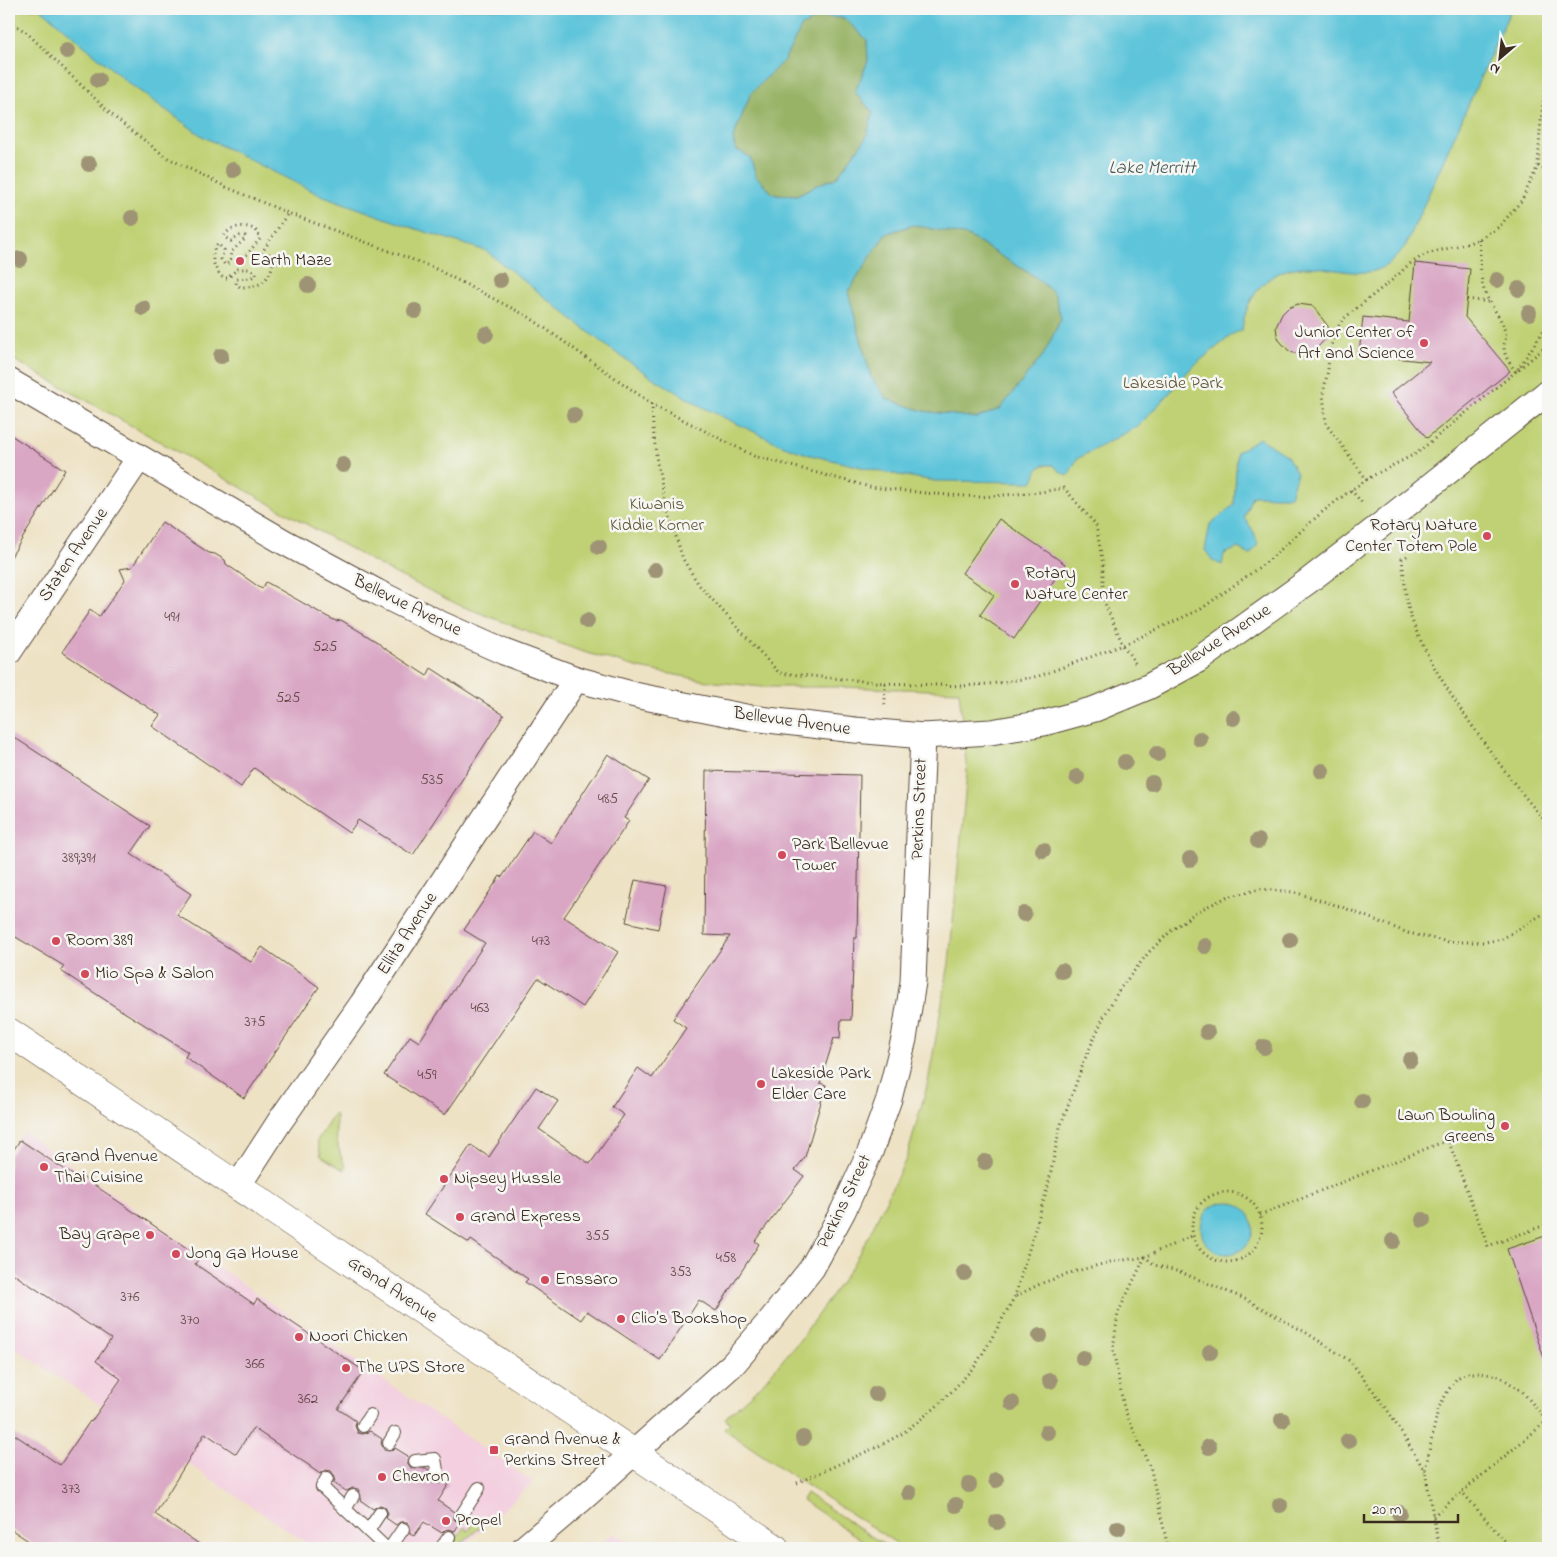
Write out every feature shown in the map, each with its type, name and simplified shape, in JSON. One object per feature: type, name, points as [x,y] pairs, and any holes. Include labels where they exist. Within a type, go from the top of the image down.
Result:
[{"type":"main road","name":"Grand Avenue","points":[[9,1032],[775,1548]]},
{"type":"street","name":"Bellevue Avenue","points":[[9,381],[269,533],[401,604],[504,652],[576,679],[639,696],[751,718],[922,736],[991,732],[1044,723],[1095,709],[1148,687],[1198,660],[1300,588],[1381,526],[1548,392]]},
{"type":"street","name":"Staten Avenue","points":[[9,652],[139,458]]},
{"type":"street","name":"Ellita Avenue","points":[[238,1186],[280,1121],[362,1004],[576,679]]},
{"type":"street","name":"Perkins Street","points":[[524,1548],[582,1499],[733,1364],[812,1268],[843,1211],[870,1152],[889,1099],[904,1039],[913,982],[922,736]]},
{"type":"lane","points":[[415,1461],[436,1459],[438,1476]]},
{"type":"lane","points":[[327,1478],[322,1487],[386,1548]]},
{"type":"lane","points":[[462,1516],[479,1488]]},
{"type":"lane","points":[[345,1509],[354,1496]]},
{"type":"lane","points":[[368,1532],[380,1513]]},
{"type":"lane","points":[[390,1548],[403,1529]]},
{"type":"lane","points":[[441,1548],[448,1537]]},
{"type":"path","points":[[9,21],[26,32],[114,117],[166,157],[226,187],[288,213],[432,266],[529,317],[652,404],[754,456],[870,487],[935,494],[980,497],[1042,492],[1064,488],[1096,525],[1103,564],[1103,599],[1123,644],[1148,687]]},
{"type":"path","points":[[1366,480],[1326,424],[1323,394],[1329,354],[1335,333],[1342,320],[1408,265],[1426,254],[1479,239],[1499,227],[1522,200],[1538,166],[1540,130],[1545,88],[1548,80]]},
{"type":"path","points":[[1538,166],[1548,172]]},
{"type":"path","points":[[243,259],[260,239],[257,232],[251,228],[235,227],[226,232],[224,237],[231,241],[240,236],[245,236],[245,239],[231,252],[230,262],[225,265],[221,259],[224,250],[218,244],[214,248],[213,254],[216,271],[224,278],[228,278],[237,270],[251,269],[256,274],[251,278],[237,279],[236,284],[240,287],[258,285],[271,271],[274,254],[270,254],[264,260],[260,260],[259,257],[288,213]]},
{"type":"path","points":[[1479,239],[1484,290],[1503,326],[1506,334],[1504,347],[1509,362],[1516,372]]},
{"type":"path","points":[[1467,299],[1489,302]]},
{"type":"path","points":[[1516,372],[1548,324]]},
{"type":"path","points":[[652,404],[658,463],[666,505],[683,559],[699,585],[779,673],[885,683],[963,686],[999,683],[1038,676],[1123,644],[1201,609],[1268,561],[1321,513],[1351,490],[1417,453],[1548,345]]},
{"type":"path","points":[[1351,490],[1363,504]]},
{"type":"path","points":[[1407,556],[1402,559],[1406,596],[1413,622],[1427,654],[1449,694],[1502,769],[1548,824]]},
{"type":"path","points":[[885,683],[885,733]]},
{"type":"path","points":[[797,1483],[879,1446],[903,1433],[935,1408],[975,1366],[990,1343],[1015,1296],[1048,1186],[1060,1127],[1085,1059],[1103,1018],[1119,990],[1149,952],[1171,931],[1196,912],[1227,897],[1261,889],[1294,892],[1342,907],[1408,934],[1448,942],[1485,942],[1502,939],[1548,911]]},
{"type":"path","points":[[1260,1215],[1448,1140],[1488,1246],[1548,1224]]},
{"type":"path","points":[[1220,1192],[1236,1193],[1247,1198],[1256,1206],[1260,1215],[1263,1228],[1258,1244],[1251,1254],[1243,1259],[1232,1262],[1219,1262],[1206,1256],[1197,1247],[1192,1236],[1191,1224],[1194,1212],[1199,1204],[1220,1192]]},
{"type":"path","points":[[1015,1296],[1040,1284],[1073,1272],[1110,1262],[1145,1257],[1192,1236]]},
{"type":"path","points":[[1145,1257],[1155,1265],[1180,1272],[1243,1298],[1305,1332],[1350,1362],[1385,1406],[1425,1471],[1439,1548]]},
{"type":"path","points":[[1145,1257],[1118,1313],[1113,1349],[1124,1408],[1151,1470],[1168,1548]]},
{"type":"path","points":[[1425,1471],[1438,1410],[1457,1378],[1467,1373],[1499,1376],[1522,1391],[1547,1420],[1433,1516]]},
{"type":"path","points":[[1462,1492],[1511,1548]]},
{"type":"shaded area","points":[[23,1132],[533,1482],[461,1548],[314,1548],[9,1344],[9,1155]]},
{"type":"shaded area","points":[[614,1533],[637,1548],[595,1548]]},
{"type":"green space","name":"Lakeside Park","points":[[9,9],[1548,9],[1548,1548],[904,1548],[724,1429],[730,1423],[725,1418],[761,1385],[799,1341],[851,1268],[907,1157],[928,1082],[949,963],[967,773],[959,691],[839,687],[762,687],[707,681],[640,668],[580,651],[459,605],[388,570],[9,357]]},
{"type":"green space","points":[[821,17],[844,18],[867,40],[868,61],[855,92],[873,113],[866,138],[836,178],[797,195],[773,194],[756,176],[750,157],[735,149],[733,138],[751,93],[784,60],[802,25]]},
{"type":"green space","points":[[913,225],[968,236],[1034,276],[1055,294],[1061,319],[1044,354],[1000,409],[977,418],[923,411],[887,399],[871,377],[848,292],[885,234]]},
{"type":"green space","points":[[334,1114],[336,1115],[336,1135],[346,1167],[344,1170],[321,1156],[317,1141]]},
{"type":"green space","points":[[806,1493],[889,1548],[874,1548],[802,1500]]},
{"type":"green space","points":[[469,1523],[485,1523],[456,1548],[449,1548],[464,1527],[468,1530],[472,1527]]},
{"type":"water","name":"Lake Merritt","points":[[41,9],[1511,9],[1406,245],[1392,261],[1374,271],[1348,272],[1306,267],[1293,268],[1270,278],[1261,286],[1248,306],[1242,330],[1233,334],[1191,368],[1138,426],[1077,459],[1068,476],[1053,465],[1043,465],[1038,469],[1032,482],[935,481],[887,473],[810,455],[784,446],[704,408],[653,378],[609,348],[486,251],[410,227],[318,194],[202,136],[127,82]],"holes":[[[821,17],[844,18],[867,40],[868,61],[855,92],[873,113],[866,138],[836,178],[797,195],[773,194],[756,176],[750,157],[735,149],[733,138],[751,93],[784,60],[802,26]],[[913,225],[968,236],[1034,276],[1055,294],[1061,319],[1044,354],[1000,409],[977,418],[923,411],[887,399],[871,377],[848,292],[885,234]]]},
{"type":"water","points":[[1259,438],[1287,456],[1297,473],[1290,496],[1252,496],[1244,517],[1254,532],[1258,544],[1250,555],[1238,548],[1224,554],[1222,565],[1213,561],[1205,550],[1210,524],[1234,505],[1237,452]]},
{"type":"water","points":[[1227,1202],[1237,1204],[1245,1210],[1251,1218],[1253,1228],[1251,1238],[1245,1246],[1237,1252],[1227,1254],[1217,1252],[1209,1246],[1203,1238],[1201,1228],[1203,1218],[1209,1210],[1217,1204]]},
{"type":"building","name":"Junior Center of Art and Science","points":[[1415,263],[1470,269],[1465,317],[1510,371],[1427,438],[1391,393],[1430,362],[1359,354],[1363,317],[1409,322]]},
{"type":"building","points":[[1298,304],[1313,306],[1332,332],[1314,351],[1309,353],[1293,353],[1279,340],[1277,334],[1276,327],[1282,314],[1288,308]]},
{"type":"building","points":[[9,434],[65,470],[9,560]]},
{"type":"building","name":"Rotary Nature Center","points":[[999,519],[1065,564],[1014,639],[980,615],[994,595],[962,573]]},
{"type":"building","points":[[162,522],[209,553],[225,560],[226,564],[262,589],[266,582],[326,616],[336,621],[341,620],[427,676],[431,668],[504,715],[413,855],[358,820],[349,833],[254,768],[241,787],[152,726],[160,715],[62,652],[90,610],[99,617],[125,580],[120,569],[132,567]]},
{"type":"building","points":[[9,734],[150,826],[131,854],[191,894],[177,915],[251,962],[262,947],[319,987],[244,1098],[185,1057],[188,1052],[61,971],[64,966],[9,933]]},
{"type":"building","points":[[608,754],[649,780],[624,818],[629,821],[564,917],[618,952],[583,1007],[538,978],[445,1115],[384,1075],[410,1036],[419,1042],[485,943],[464,930],[500,876],[502,877],[533,831],[551,843]]},
{"type":"building","points":[[706,771],[860,775],[857,938],[854,938],[851,1020],[841,1020],[840,1039],[834,1038],[820,1083],[826,1085],[805,1157],[795,1170],[804,1176],[755,1241],[759,1244],[716,1311],[699,1300],[660,1360],[587,1311],[581,1320],[525,1282],[528,1279],[471,1240],[469,1243],[425,1214],[471,1145],[489,1157],[536,1087],[558,1101],[539,1129],[590,1164],[624,1115],[612,1107],[638,1068],[652,1078],[686,1028],[673,1019],[730,936],[704,935]]},
{"type":"building","points":[[635,880],[667,886],[658,929],[626,922]]},
{"type":"building","points":[[20,1140],[79,1179],[81,1176],[200,1257],[195,1264],[254,1304],[257,1299],[364,1371],[338,1409],[356,1421],[355,1426],[358,1433],[363,1434],[370,1431],[382,1439],[381,1443],[384,1450],[389,1451],[395,1448],[408,1456],[407,1462],[411,1468],[426,1468],[429,1470],[432,1481],[440,1484],[444,1481],[449,1484],[438,1501],[454,1512],[454,1519],[459,1524],[455,1531],[449,1529],[442,1533],[424,1522],[414,1536],[410,1534],[410,1526],[407,1522],[400,1522],[396,1525],[386,1518],[388,1513],[385,1507],[380,1505],[373,1509],[360,1500],[361,1496],[358,1489],[353,1488],[346,1491],[334,1483],[335,1477],[331,1471],[326,1470],[320,1474],[253,1428],[236,1454],[205,1433],[155,1514],[205,1548],[39,1548],[9,1528],[9,1431],[60,1465],[121,1379],[96,1361],[111,1339],[9,1271],[9,1157]]},
{"type":"building","points":[[1548,1235],[1548,1357],[1544,1358],[1507,1249]]},
{"type":"place","name":"Earth Maze","points":[[240,261]]},
{"type":"place","name":"Junior Center of Art and Science","points":[[1424,343]]},
{"type":"place","name":"Rotary Nature Center Totem Pole","points":[[1487,536]]},
{"type":"place","name":"Rotary Nature Center","points":[[1015,584]]},
{"type":"place","name":"Park Bellevue Tower","points":[[782,855]]},
{"type":"place","name":"Room 389","points":[[56,941]]},
{"type":"place","name":"Mio Spa & Salon","points":[[85,974]]},
{"type":"place","name":"Lakeside Park Elder Care","points":[[761,1084]]},
{"type":"place","name":"Lawn Bowling Greens","points":[[1505,1126]]},
{"type":"place","name":"Grand Avenue Thai Cuisine","points":[[44,1167]]},
{"type":"place","name":"Nipsey Hussle","points":[[444,1179]]},
{"type":"place","name":"Grand Express","points":[[460,1217]]},
{"type":"place","name":"Bay Grape","points":[[150,1235]]},
{"type":"place","name":"Jong Ga House","points":[[176,1254]]},
{"type":"place","name":"Enssaro","points":[[545,1280]]},
{"type":"place","name":"Clio’s Bookshop","points":[[621,1319]]},
{"type":"place","name":"Noori Chicken","points":[[299,1337]]},
{"type":"place","name":"The UPS Store","points":[[346,1368]]},
{"type":"place","name":"Grand Avenue & Perkins Street","points":[[494,1450]]},
{"type":"place","name":"Chevron","points":[[382,1477]]},
{"type":"place","name":"Propel","points":[[446,1521]]},
{"type":"park label","name":"Kiwanis Kiddie Korner","points":[[657,515]]}]
